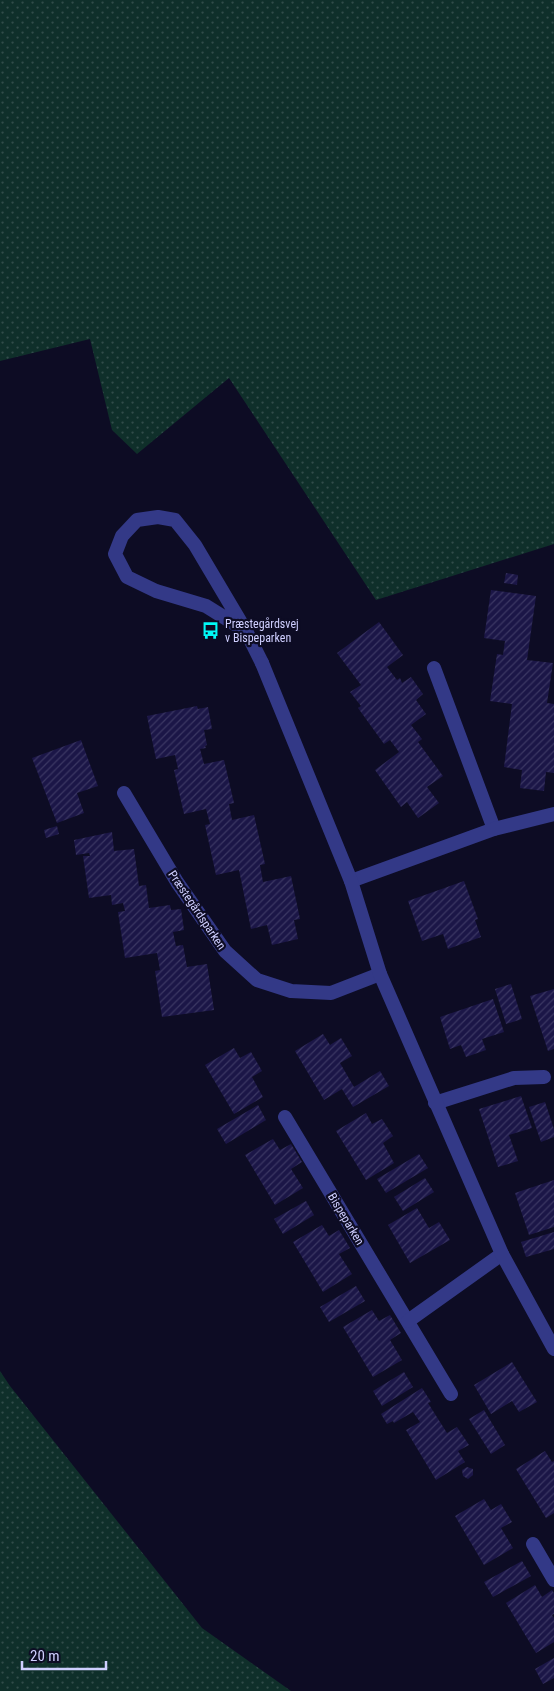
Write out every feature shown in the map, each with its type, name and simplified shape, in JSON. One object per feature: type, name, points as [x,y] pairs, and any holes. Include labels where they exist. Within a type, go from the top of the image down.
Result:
[{"type":"street","points":[[246,631],[206,606],[156,590],[127,577],[116,554],[122,536],[137,520],[158,517],[175,520],[195,545],[246,631],[262,663],[351,882],[380,974],[435,1103],[502,1254],[554,1349]]},
{"type":"street","points":[[434,668],[494,829]]},
{"type":"street","name":"Præstegårdsparken","points":[[124,793],[177,882],[225,951],[257,980],[290,990],[331,993],[380,974]]},
{"type":"street","points":[[351,882],[494,829],[554,814]]},
{"type":"street","points":[[435,1103],[514,1078],[544,1078]]},
{"type":"street","name":"Bispeparken","points":[[285,1117],[452,1394]]},
{"type":"street","points":[[408,1321],[502,1254]]},
{"type":"street","points":[[533,1544],[554,1580]]},
{"type":"green space","points":[[0,0],[554,0],[554,544],[376,600],[229,378],[137,454],[112,430],[90,339],[0,361]]},
{"type":"green space","points":[[0,1371],[202,1628],[291,1691],[0,1691]]},
{"type":"building","points":[[506,573],[518,575],[517,585],[504,583]]},
{"type":"building","points":[[491,590],[536,596],[527,660],[553,663],[547,703],[554,704],[554,773],[546,772],[544,791],[520,788],[522,770],[504,767],[512,704],[490,701],[497,654],[503,655],[505,641],[484,638]]},
{"type":"building","points":[[379,622],[403,655],[387,667],[397,680],[400,678],[402,683],[411,677],[423,694],[416,700],[426,714],[411,725],[422,739],[418,742],[443,776],[427,787],[439,803],[418,818],[407,802],[401,807],[375,770],[399,752],[390,740],[384,744],[358,708],[361,706],[350,692],[361,685],[337,653]]},
{"type":"building","points":[[197,706],[198,709],[208,707],[212,729],[204,730],[207,745],[205,746],[206,748],[200,749],[204,764],[224,760],[234,803],[229,804],[232,820],[254,815],[265,864],[260,865],[263,882],[291,876],[300,919],[294,920],[298,939],[272,945],[267,925],[251,929],[239,870],[216,875],[205,825],[210,824],[206,809],[184,814],[174,770],[178,769],[175,755],[156,759],[147,716]]},
{"type":"building","points":[[81,740],[98,786],[77,793],[84,813],[57,823],[32,758]]},
{"type":"building","points":[[57,826],[59,834],[46,838],[44,830]]},
{"type":"building","points":[[112,832],[114,851],[134,849],[139,886],[146,885],[149,908],[170,905],[171,910],[181,909],[184,930],[173,932],[176,946],[183,945],[187,967],[207,964],[214,1010],[162,1017],[155,971],[160,970],[157,953],[125,958],[118,912],[125,911],[123,903],[112,905],[111,895],[89,898],[83,856],[90,856],[89,853],[76,855],[74,840]]},
{"type":"building","points":[[464,881],[478,919],[475,920],[481,937],[448,949],[443,934],[422,941],[408,901]]},
{"type":"building","points":[[511,984],[522,1019],[506,1024],[495,989]]},
{"type":"building","points":[[554,989],[554,1049],[548,1051],[530,996]]},
{"type":"building","points":[[493,999],[504,1032],[482,1039],[486,1050],[466,1057],[461,1045],[450,1049],[440,1017]]},
{"type":"building","points":[[323,1034],[330,1045],[341,1038],[352,1056],[340,1063],[354,1087],[380,1071],[389,1086],[353,1107],[342,1089],[324,1100],[295,1051]]},
{"type":"building","points":[[234,1048],[240,1058],[251,1052],[262,1071],[252,1077],[263,1097],[234,1114],[205,1065]]},
{"type":"building","points":[[521,1096],[532,1128],[509,1135],[518,1161],[498,1167],[479,1109]]},
{"type":"building","points":[[545,1102],[554,1129],[554,1137],[541,1142],[529,1107]]},
{"type":"building","points":[[258,1105],[266,1120],[226,1144],[217,1129]]},
{"type":"building","points":[[366,1113],[372,1124],[382,1119],[393,1136],[383,1143],[394,1163],[366,1180],[336,1131]]},
{"type":"building","points":[[273,1139],[280,1150],[291,1144],[302,1162],[291,1169],[303,1188],[275,1205],[245,1155]]},
{"type":"building","points":[[419,1154],[428,1168],[386,1193],[377,1179]]},
{"type":"building","points":[[425,1178],[434,1192],[403,1211],[394,1197]]},
{"type":"building","points":[[554,1180],[554,1227],[529,1235],[515,1193]]},
{"type":"building","points":[[306,1201],[314,1215],[283,1234],[274,1219]]},
{"type":"building","points":[[417,1208],[429,1228],[439,1222],[450,1240],[410,1263],[388,1225]]},
{"type":"building","points":[[322,1225],[329,1236],[339,1230],[350,1248],[339,1254],[352,1274],[323,1292],[293,1242]]},
{"type":"building","points":[[554,1232],[554,1249],[526,1257],[521,1242]]},
{"type":"building","points":[[356,1286],[365,1301],[329,1322],[320,1307]]},
{"type":"building","points":[[372,1310],[379,1321],[390,1315],[401,1333],[390,1340],[402,1360],[373,1377],[343,1327]]},
{"type":"building","points":[[512,1362],[537,1402],[519,1412],[512,1401],[491,1414],[474,1385]]},
{"type":"building","points":[[404,1372],[413,1387],[382,1406],[373,1391]]},
{"type":"building","points":[[422,1388],[431,1402],[428,1403],[447,1433],[457,1427],[469,1445],[458,1451],[465,1462],[436,1480],[406,1430],[420,1422],[413,1412],[394,1423],[393,1421],[387,1424],[381,1414]]},
{"type":"building","points":[[484,1410],[505,1445],[491,1454],[469,1419]]},
{"type":"building","points":[[545,1451],[552,1462],[554,1461],[554,1513],[546,1518],[516,1469]]},
{"type":"building","points":[[467,1467],[473,1469],[473,1475],[468,1479],[463,1476],[462,1470]]},
{"type":"building","points":[[484,1499],[491,1510],[501,1504],[512,1522],[501,1528],[513,1548],[484,1565],[455,1516]]},
{"type":"building","points":[[522,1561],[531,1576],[493,1597],[484,1582]]},
{"type":"building","points":[[535,1585],[542,1597],[552,1590],[554,1593],[554,1614],[552,1615],[554,1618],[554,1642],[536,1653],[506,1603]]},
{"type":"building","points":[[554,1658],[554,1678],[543,1684],[535,1669]]},
{"type":"place","name":"Præstegårdsvej v Bispeparken","points":[[211,631]]}]
